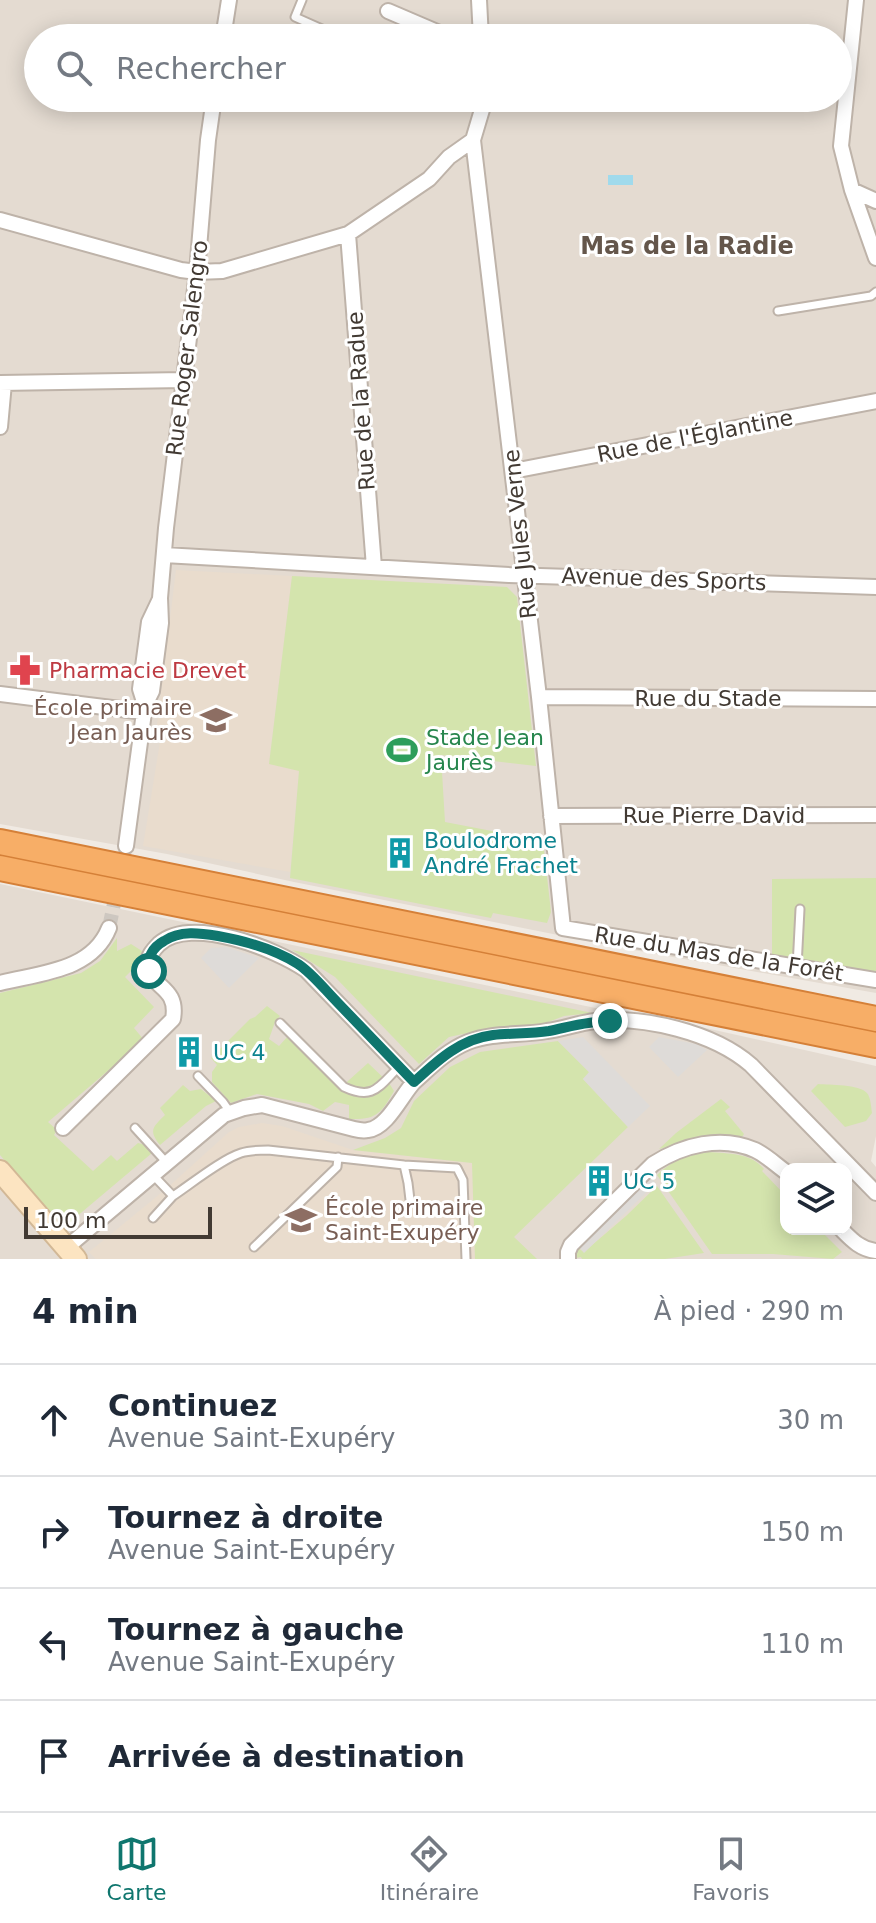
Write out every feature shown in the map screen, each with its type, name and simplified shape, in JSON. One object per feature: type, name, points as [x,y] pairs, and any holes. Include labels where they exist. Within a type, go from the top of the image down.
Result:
[{"type":"highway","points":[[0,842],[876,1017]]},
{"type":"highway","points":[[0,868],[876,1045]]},
{"type":"main road","points":[[0,1171],[71,1253]]},
{"type":"street","points":[[225,24],[229,0]]},
{"type":"street","points":[[479,0],[480,24]]},
{"type":"street","points":[[852,39],[856,0]]},
{"type":"street","points":[[388,11],[418,24]]},
{"type":"street","name":"Rue Roger Salengro","points":[[126,846],[144,709],[140,689],[149,622],[160,598],[212,112]]},
{"type":"street","points":[[0,220],[181,270],[222,271],[348,234],[429,179],[449,157],[473,140],[481,112]]},
{"type":"street","points":[[844,112],[841,146],[852,190],[876,258]]},
{"type":"street","name":"Rue Jules Verne","points":[[473,140],[563,928]]},
{"type":"street","points":[[852,190],[876,201]]},
{"type":"street","name":"Rue de la Radue","points":[[348,234],[374,567]]},
{"type":"street","points":[[0,427],[2,383],[184,380]]},
{"type":"street","name":"Rue de l'Églantine","points":[[513,471],[876,401]]},
{"type":"street","name":"Avenue des Sports","points":[[164,555],[524,575],[876,587]]},
{"type":"street","points":[[0,694],[144,709]]},
{"type":"street","name":"Rue du Stade","points":[[539,697],[876,699]]},
{"type":"street","name":"Rue Pierre David","points":[[551,816],[876,815]]},
{"type":"street","points":[[0,983],[77,964],[104,940],[109,928]]},
{"type":"street","name":"Rue du Mas de la Forêt","points":[[563,928],[876,980]]},
{"type":"street","points":[[63,1128],[173,1019],[172,997],[152,976],[148,960],[163,941],[183,934],[206,934],[238,940],[268,949],[297,964],[414,1082]]},
{"type":"street","points":[[71,1253],[153,1175],[230,1112],[262,1105],[368,1130],[385,1122],[414,1082],[444,1055],[469,1042],[488,1036],[546,1032],[599,1021],[663,1026],[705,1038],[739,1055],[876,1193]]},
{"type":"street","points":[[568,1259],[571,1245],[653,1164],[677,1151],[708,1143],[742,1145],[759,1151],[780,1167]]},
{"type":"street","points":[[847,1235],[856,1244],[876,1251]]},
{"type":"lane","points":[[302,0],[295,17],[311,24]]},
{"type":"lane","points":[[778,311],[871,296],[876,292]]},
{"type":"lane","points":[[797,967],[800,909]]},
{"type":"lane","points":[[280,1023],[344,1087],[354,1092],[363,1094],[374,1091],[399,1067]]},
{"type":"lane","points":[[198,1076],[230,1112]]},
{"type":"lane","points":[[135,1128],[167,1163]]},
{"type":"lane","points":[[153,1218],[173,1196],[239,1153],[268,1150],[457,1168],[463,1180],[466,1259]]},
{"type":"lane","points":[[254,1247],[337,1167],[338,1157]]},
{"type":"lane","points":[[404,1165],[410,1200]]},
{"type":"lane","points":[[153,1175],[173,1196]]},
{"type":"shaded area","points":[[0,0],[876,0],[876,993],[628,949],[167,854],[0,824]]},
{"type":"shaded area","name":"École primaire Jean Jaurès","points":[[176,570],[292,576],[269,763],[299,770],[290,872],[143,846],[160,742],[155,741]]},
{"type":"shaded area","points":[[0,884],[605,1010],[656,1017],[876,1066],[876,1136],[871,1161],[876,1167],[876,1259],[0,1259]]},
{"type":"shaded area","points":[[226,947],[259,958],[229,988],[201,958],[211,948]]},
{"type":"shaded area","points":[[583,1037],[650,1106],[628,1127],[583,1079],[589,1072],[558,1041]]},
{"type":"shaded area","points":[[659,1037],[696,1044],[707,1050],[678,1077],[649,1047]]},
{"type":"shaded area","name":"École primaire Saint-Exupéry","points":[[262,1123],[282,1126],[353,1150],[472,1163],[475,1259],[96,1259],[89,1252],[229,1132]]},
{"type":"shaded area","points":[[640,1167],[656,1183],[584,1253],[569,1236]]},
{"type":"green space","name":"Stade Jean Jaurès","points":[[292,576],[507,587],[517,597],[536,766],[441,755],[445,822],[543,841],[551,912],[547,923],[493,913],[491,918],[290,878],[299,771],[269,764]]},
{"type":"green space","points":[[876,878],[876,972],[772,954],[772,879]]},
{"type":"green space","points":[[117,938],[117,951],[131,944],[142,951],[137,965],[125,977],[154,1007],[134,1028],[144,1040],[48,1122],[57,1130],[54,1135],[93,1171],[111,1155],[117,1161],[138,1143],[146,1145],[152,1153],[69,1223],[70,1228],[65,1231],[0,1155],[0,993],[81,973],[100,961]]},
{"type":"green space","points":[[292,950],[592,1013],[564,1016],[538,1026],[491,1028],[449,1037],[419,1064],[335,977]]},
{"type":"green space","points":[[267,1006],[280,1016],[269,1039],[279,1046],[288,1036],[339,1089],[368,1063],[394,1091],[381,1110],[372,1117],[349,1119],[349,1105],[335,1102],[323,1111],[309,1104],[257,1094],[231,1103],[212,1082],[212,1072],[217,1065],[211,1058]]},
{"type":"green space","points":[[558,1041],[590,1073],[583,1079],[628,1127],[514,1237],[537,1259],[475,1259],[472,1163],[353,1150],[385,1138],[401,1128],[414,1101],[450,1067],[480,1052]]},
{"type":"green space","points":[[818,1084],[863,1090],[869,1097],[872,1113],[866,1121],[845,1127],[811,1091]]},
{"type":"green space","points":[[183,1085],[190,1091],[201,1089],[216,1101],[160,1145],[153,1132],[165,1115],[160,1108]]},
{"type":"green space","points":[[721,1099],[730,1107],[725,1111],[744,1134],[742,1137],[713,1136],[659,1149],[676,1133]]},
{"type":"green space","points":[[708,1152],[752,1159],[780,1190],[780,1235],[825,1235],[842,1252],[833,1259],[773,1254],[712,1254],[657,1175],[694,1154]]},
{"type":"green space","points":[[657,1186],[704,1253],[665,1259],[572,1259],[577,1247],[584,1252]]},
{"type":"water","points":[[608,175],[633,175],[633,185],[608,185]]},
{"type":"tunnel","points":[[109,928],[126,846]]},
{"type":"place","name":"Pharmacie Drevet","points":[[25,670]]},
{"type":"place","name":"École primaire Jean Jaurès","points":[[216,720]]},
{"type":"place","name":"Stade Jean Jaurès","points":[[402,750]]},
{"type":"place","name":"Boulodrome André Frachet","points":[[400,853]]},
{"type":"place","name":"UC 4","points":[[189,1052]]},
{"type":"place","name":"UC 5","points":[[599,1181]]},
{"type":"place","name":"École primaire Saint-Exupéry","points":[[301,1220]]},
{"type":"district","name":"Mas de la Radie","points":[[687,246]]},
{"type":"route","points":[[149,971],[148,960],[157,947],[163,941],[183,934],[206,934],[268,949],[306,970],[414,1082],[444,1055],[488,1036],[546,1032],[587,1022],[610,1021]]}]
